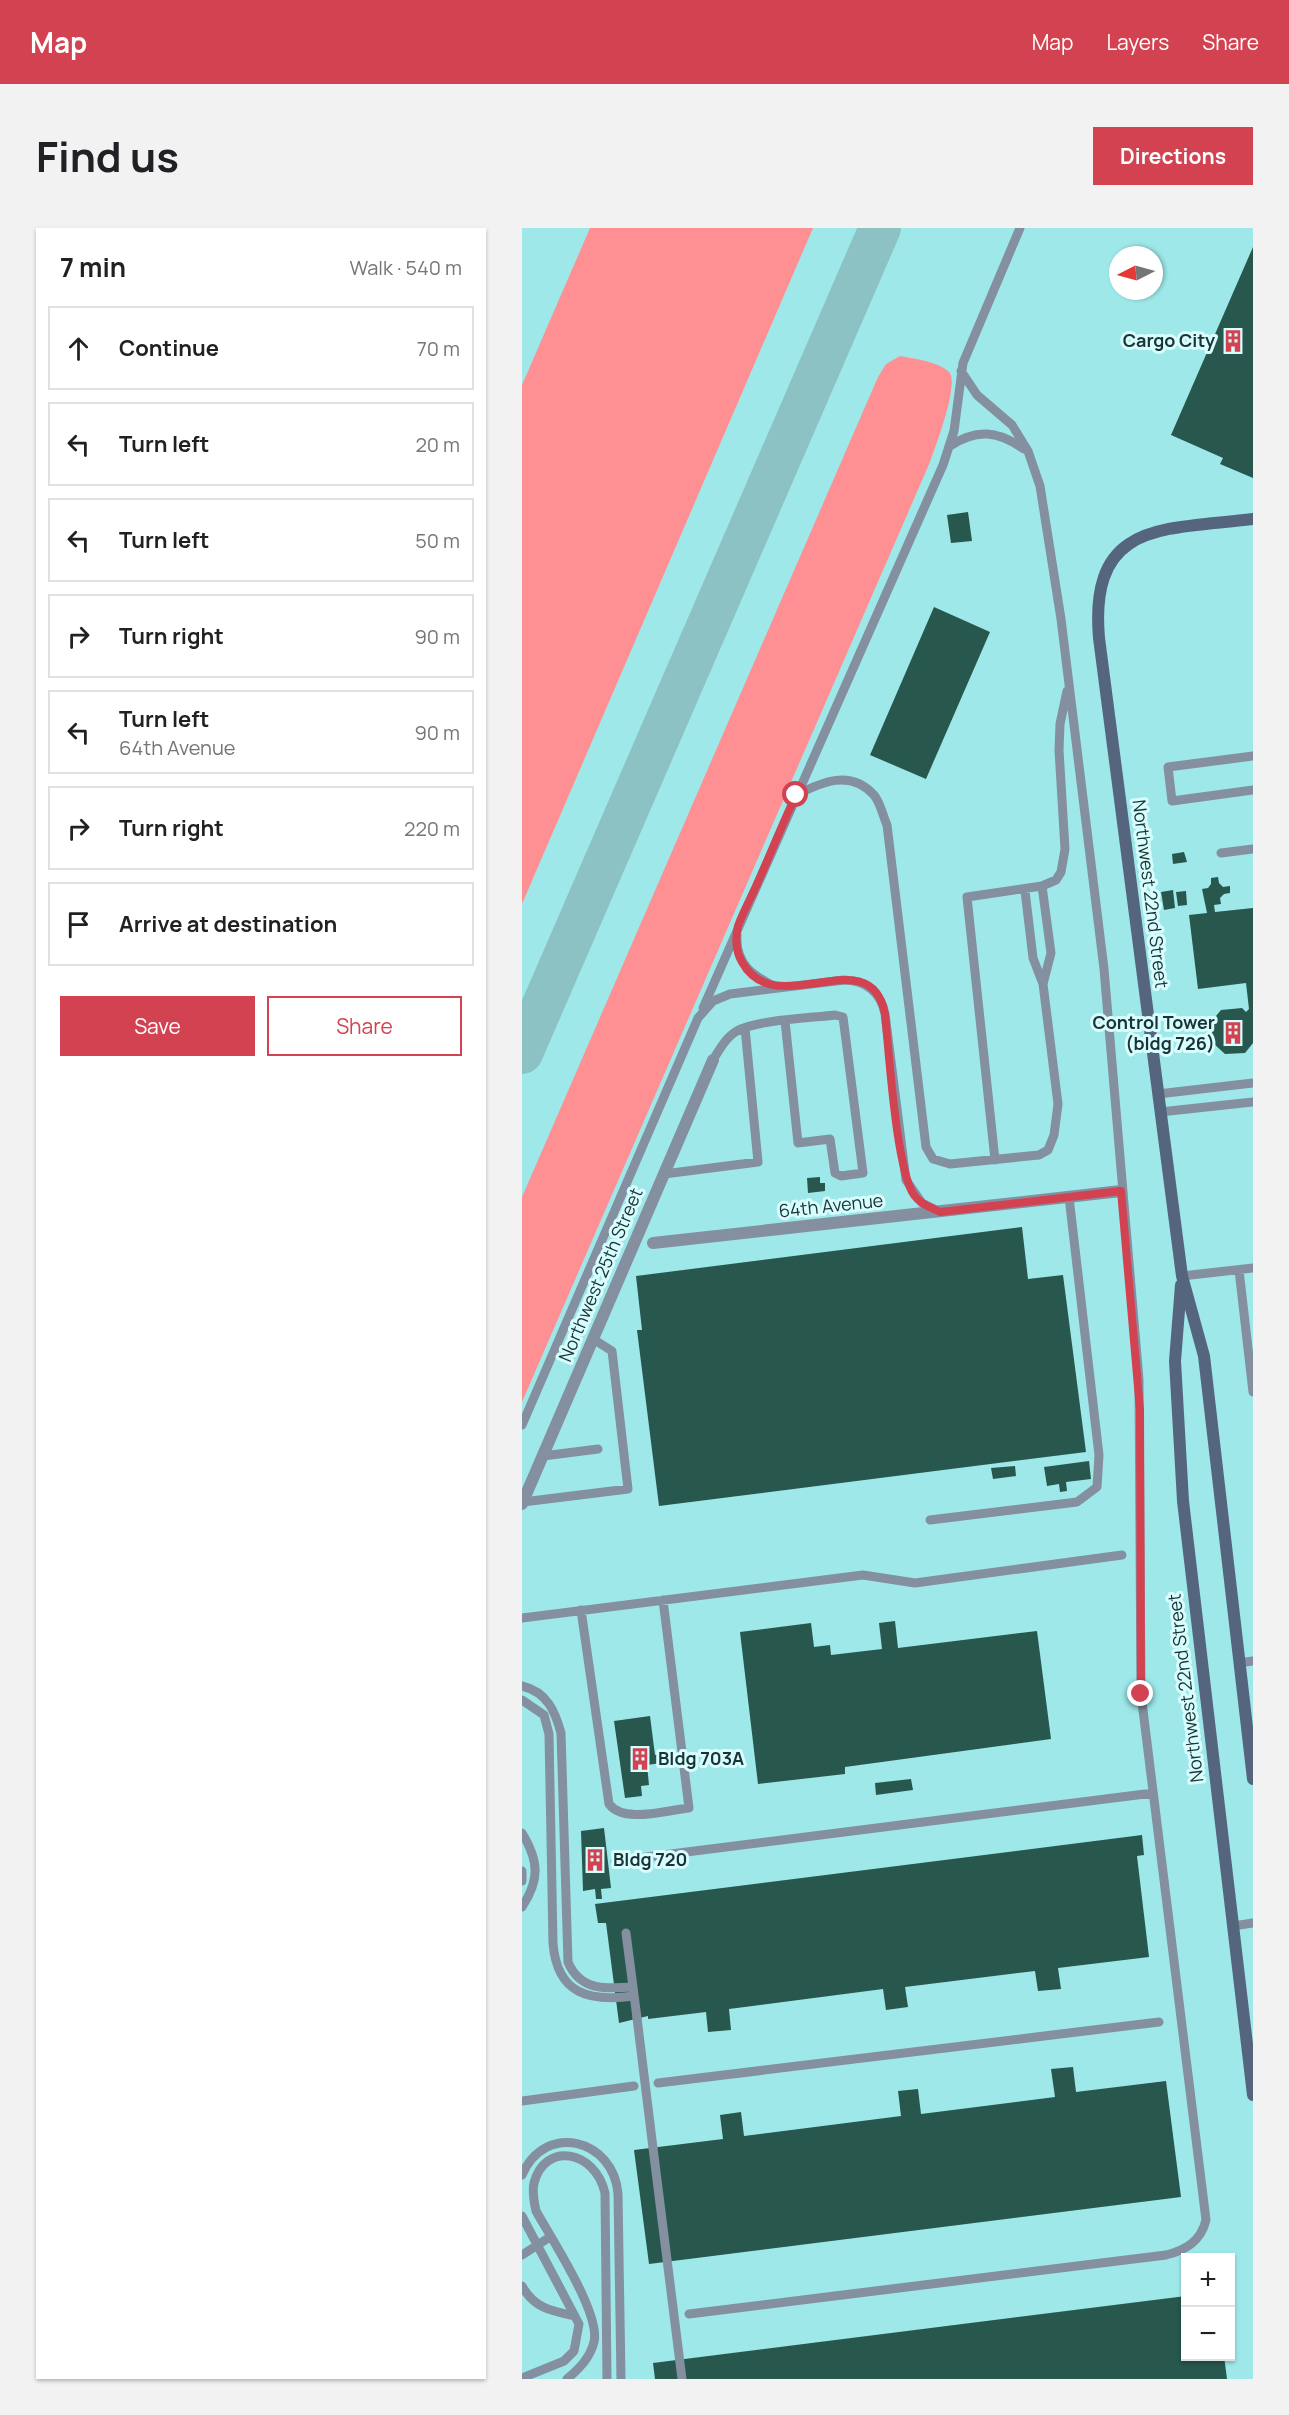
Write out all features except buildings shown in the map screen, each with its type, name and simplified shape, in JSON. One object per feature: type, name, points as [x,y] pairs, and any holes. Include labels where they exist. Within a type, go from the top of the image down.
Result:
[{"type":"street","name":"Northwest 22nd Street","points":[[1253,519],[1157,531],[1127,544],[1114,555],[1101,582],[1098,624],[1182,1276],[1204,1356],[1253,1779]]},
{"type":"street","name":"Northwest 25th Street","points":[[522,1503],[713,1060]]},
{"type":"street","name":"64th Avenue","points":[[653,1243],[1121,1191]]},
{"type":"street","name":"Northwest 22nd Street","points":[[1182,1276],[1175,1361],[1183,1502],[1253,2095]]},
{"type":"lane","points":[[522,1425],[950,446],[956,418],[961,371],[972,339],[1020,228]]},
{"type":"lane","points":[[689,2314],[1166,2255],[1184,2249],[1197,2239],[1204,2226],[1205,2211],[1141,1694],[1139,1380],[1121,1191],[1104,969],[1068,682],[1042,499],[1028,452],[1012,426],[977,395],[961,371]]},
{"type":"lane","points":[[950,446],[964,436],[990,432],[1009,438],[1028,452]]},
{"type":"lane","points":[[995,1160],[967,897],[1025,891],[1056,880],[1065,860],[1059,750],[1060,724],[1068,682]]},
{"type":"lane","points":[[1253,756],[1168,768],[1172,801],[1253,790]]},
{"type":"lane","points":[[796,795],[820,783],[836,779],[859,782],[875,796],[887,825],[926,1147],[933,1159],[950,1164],[1039,1155],[1048,1150],[1054,1135],[1058,1104],[1043,984],[1033,958],[1025,891]]},
{"type":"lane","points":[[1221,853],[1253,849]]},
{"type":"lane","points":[[1042,886],[1051,953],[1043,984]]},
{"type":"lane","points":[[738,927],[737,945],[743,963],[758,978],[777,988]]},
{"type":"lane","points":[[698,1018],[705,1008],[720,997],[851,980],[863,983],[878,997],[885,1014],[904,1172],[915,1197],[921,1203],[940,1212]]},
{"type":"lane","points":[[713,1060],[729,1038],[745,1028],[785,1021],[835,1015],[843,1017],[862,1173],[841,1176],[835,1173],[830,1139],[798,1143],[785,1021]]},
{"type":"lane","points":[[664,1174],[758,1162],[745,1028]]},
{"type":"lane","points":[[1158,1094],[1253,1083]]},
{"type":"lane","points":[[1160,1112],[1253,1102]]},
{"type":"lane","points":[[930,1520],[1077,1502],[1097,1487],[1099,1455],[1069,1197]]},
{"type":"lane","points":[[1182,1276],[1253,1268]]},
{"type":"lane","points":[[1239,1270],[1253,1392]]},
{"type":"lane","points":[[522,1503],[628,1489],[612,1351],[593,1339]]},
{"type":"lane","points":[[543,1456],[598,1449]]},
{"type":"lane","points":[[522,1618],[863,1575],[915,1583],[1122,1555]]},
{"type":"lane","points":[[581,1611],[609,1804],[613,1810],[627,1815],[689,1808],[663,1600]]},
{"type":"lane","points":[[1239,1663],[1253,1661]]},
{"type":"lane","points":[[522,1686],[542,1695],[551,1705],[561,1733],[568,1962],[577,1978],[586,1984],[615,1994]]},
{"type":"lane","points":[[522,1700],[544,1715],[549,1734],[553,1943],[557,1965],[568,1984],[582,1994],[598,1999],[633,1992]]},
{"type":"lane","points":[[615,1861],[1153,1792]]},
{"type":"lane","points":[[522,1833],[529,1845],[536,1871],[533,1890],[522,1907]]},
{"type":"lane","points":[[522,1871],[522,1881]]},
{"type":"lane","points":[[1233,1926],[1253,1923]]},
{"type":"lane","points":[[626,1933],[681,2379]]},
{"type":"lane","points":[[658,2083],[1159,2022]]},
{"type":"lane","points":[[522,2101],[634,2086]]},
{"type":"lane","points":[[522,2175],[535,2155],[550,2146],[566,2142],[595,2150],[610,2166],[617,2181],[618,2194],[621,2379]]},
{"type":"lane","points":[[567,2379],[588,2356],[594,2341],[595,2330],[585,2301],[536,2211],[534,2182],[542,2168],[561,2157],[580,2157],[594,2167],[602,2180],[605,2193],[607,2379]]},
{"type":"lane","points":[[522,2218],[579,2324],[574,2351],[564,2361],[525,2378]]},
{"type":"lane","points":[[522,2255],[550,2237]]},
{"type":"lane","points":[[522,2286],[538,2306],[575,2316]]},
{"type":"shaded area","points":[[522,228],[1253,228],[1253,2379],[522,2379]]},
{"type":"shaded area","points":[[590,228],[813,228],[522,904],[522,385]]},
{"type":"shaded area","points":[[900,356],[938,365],[949,372],[952,378],[949,402],[933,455],[522,1402],[522,1197],[878,377],[886,364]]},
{"type":"taxiway","points":[[522,1053],[880,228]]},
{"type":"place","name":"Cargo City","points":[[1233,341]]},
{"type":"place","name":"Control Tower (bldg 726)","points":[[1233,1033]]},
{"type":"place","name":"Bldg 703A","points":[[640,1759]]},
{"type":"place","name":"Bldg 720","points":[[595,1860]]},
{"type":"route","points":[[796,795],[738,927],[736,937],[738,954],[747,970],[777,988],[851,980],[869,986],[882,1002],[904,1172],[915,1197],[921,1203],[940,1212],[1121,1191],[1139,1380],[1141,1694]]}]
